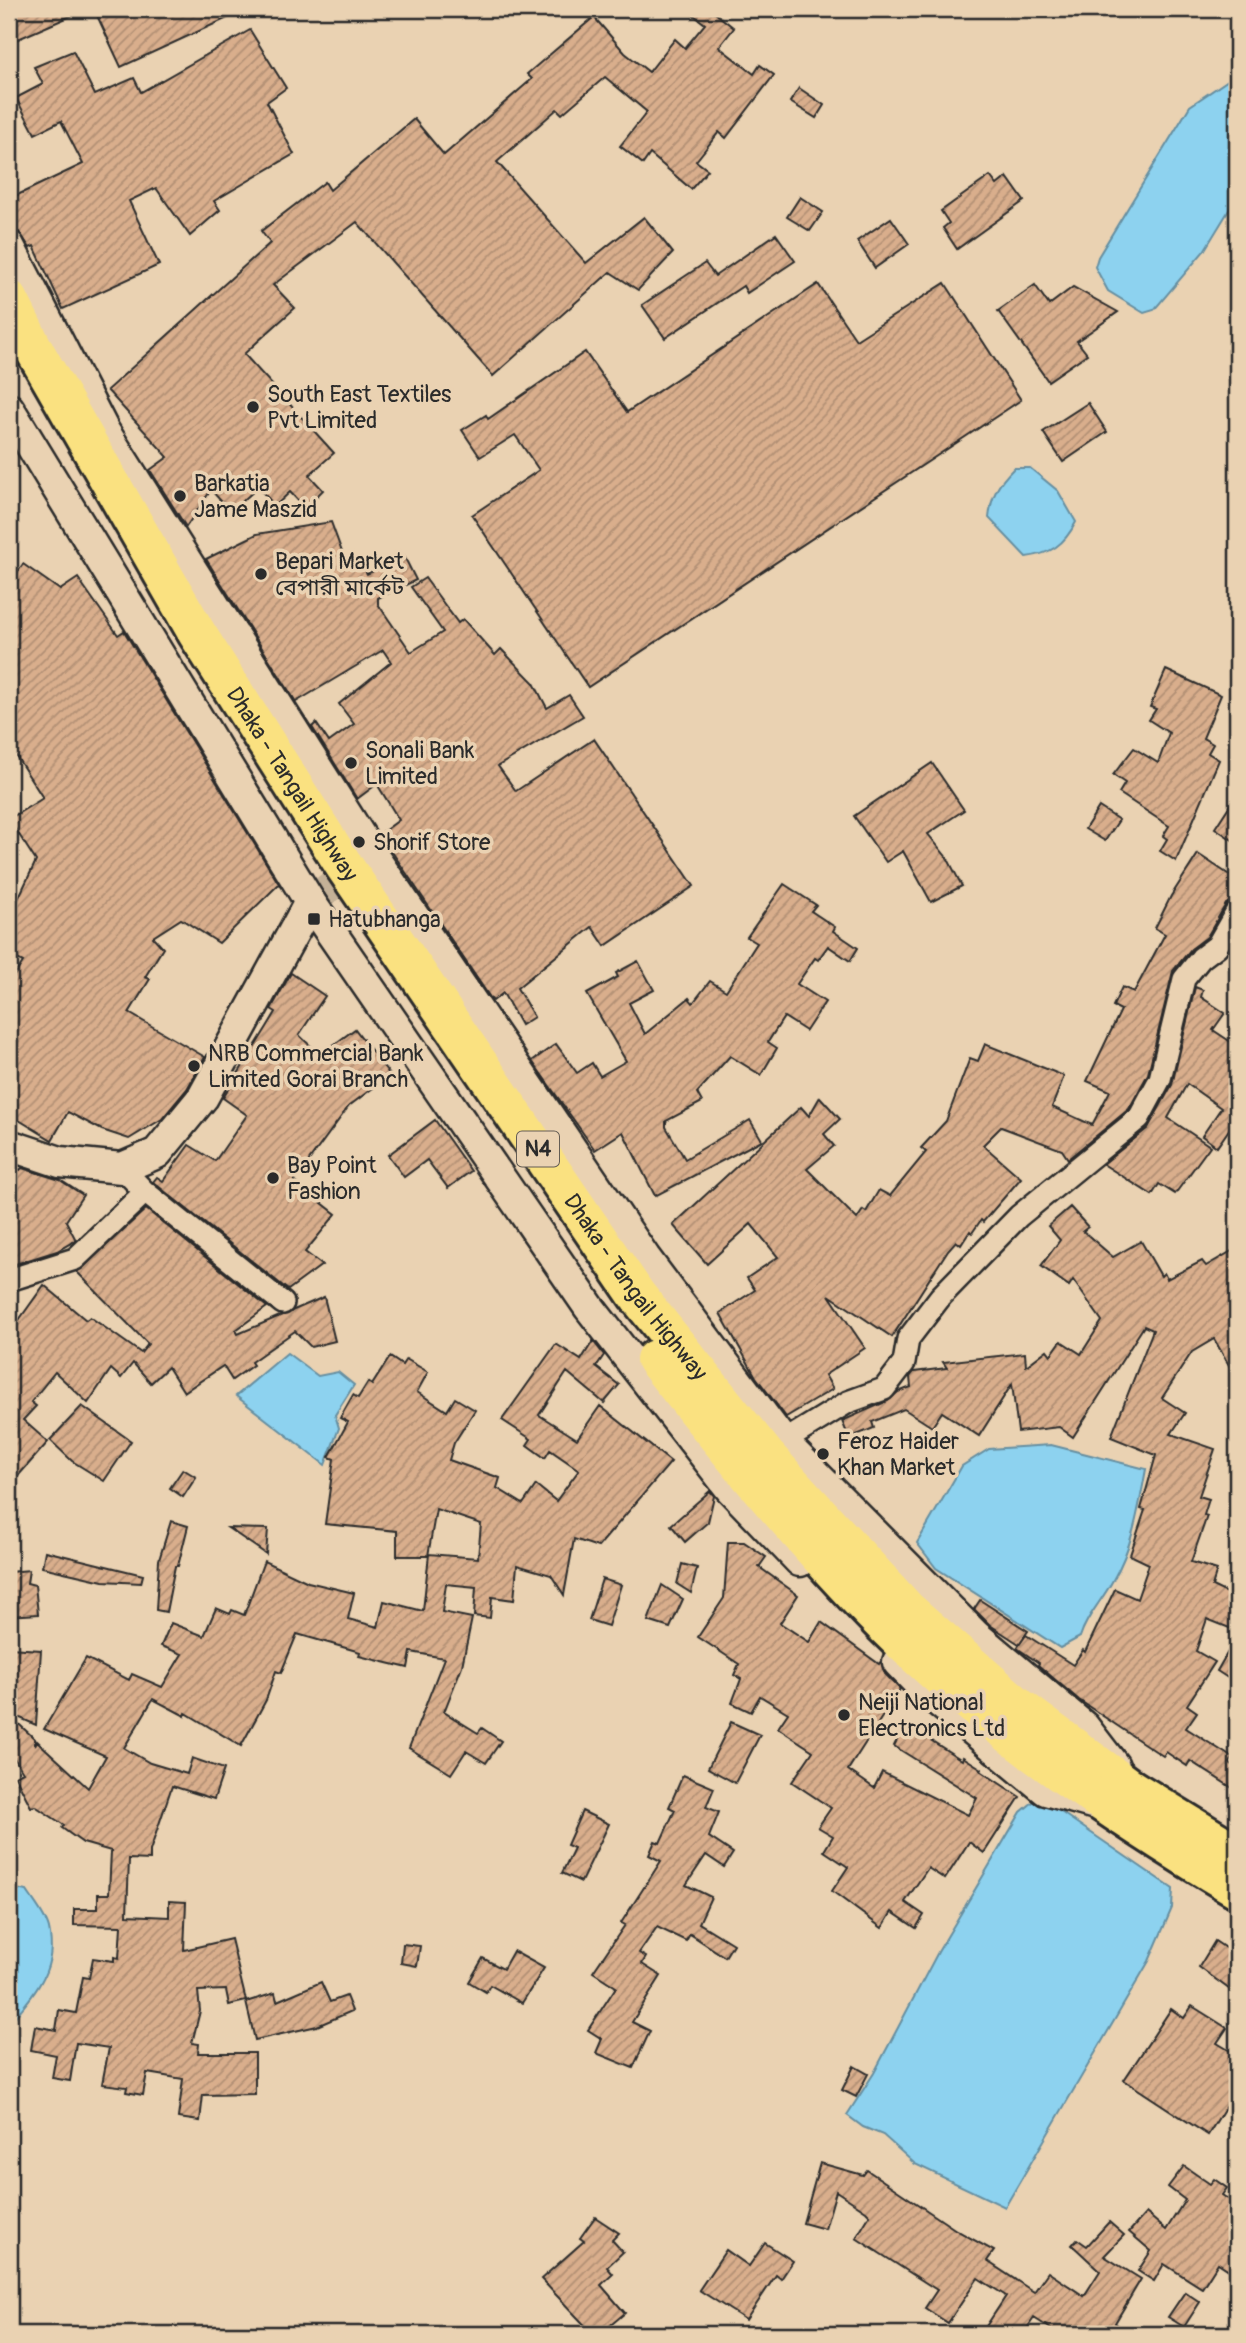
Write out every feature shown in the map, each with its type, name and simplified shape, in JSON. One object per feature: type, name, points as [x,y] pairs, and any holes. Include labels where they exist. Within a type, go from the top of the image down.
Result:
[{"type":"highway","name":"Dhaka - Tangail Highway","points":[[9,299],[197,633],[345,867],[637,1295],[765,1454],[907,1609],[1118,1798],[1237,1888]]},
{"type":"highway","name":"Dhaka - Tangail Highway","points":[[9,350],[176,640],[324,874],[616,1308],[726,1450],[885,1625],[1005,1731],[1118,1798],[1237,1854]]},
{"type":"main road","points":[[9,246],[104,431],[367,848],[645,1258],[783,1442],[976,1636],[1084,1727],[1118,1798]]},
{"type":"main road","points":[[9,409],[310,902],[589,1307],[730,1488],[926,1691],[1046,1790],[1118,1798]]},
{"type":"main road","points":[[9,1145],[60,1162],[122,1168],[157,1153],[203,1097],[310,902]]},
{"type":"street","points":[[783,1442],[848,1402],[884,1389],[904,1363],[908,1339],[941,1296],[1019,1216],[1139,1118],[1160,1079],[1184,979],[1200,958],[1217,946],[1237,911]]},
{"type":"street","points":[[122,1168],[145,1192],[283,1303]]},
{"type":"street","points":[[9,1280],[75,1259],[145,1192]]},
{"type":"water","points":[[1237,74],[1237,197],[1204,251],[1154,310],[1144,313],[1108,291],[1095,267],[1098,257],[1190,106]]},
{"type":"water","points":[[1014,468],[1030,468],[1058,491],[1076,522],[1067,537],[1043,554],[1026,557],[989,518],[996,491]]},
{"type":"water","points":[[287,1353],[318,1376],[338,1372],[354,1385],[335,1415],[339,1428],[325,1465],[236,1396]]},
{"type":"water","points":[[1051,1445],[1146,1469],[1134,1526],[1120,1567],[1080,1637],[1060,1648],[936,1568],[917,1543],[962,1466],[989,1449]]},
{"type":"water","points":[[1039,1797],[1173,1889],[1172,1908],[1149,1961],[1005,2207],[915,2164],[883,2135],[863,2127],[847,2115],[874,2073],[938,1952],[1021,1812]]},
{"type":"water","points":[[9,1888],[27,1891],[45,1919],[51,1944],[50,1957],[42,1981],[9,2024]]},
{"type":"building","points":[[9,9],[87,9],[9,43]]},
{"type":"building","points":[[94,9],[247,9],[121,67]]},
{"type":"building","points":[[686,9],[710,9],[734,28],[719,47],[754,74],[760,65],[774,75],[726,138],[719,132],[696,161],[708,170],[691,189],[650,154],[643,164],[620,146],[647,112],[605,77],[562,114],[557,109],[497,162],[586,263],[644,217],[673,253],[638,290],[610,272],[493,376],[357,222],[273,285],[295,308],[244,354],[334,453],[309,475],[323,490],[305,508],[290,492],[275,506],[258,487],[231,512],[211,490],[186,527],[150,470],[168,457],[107,390],[270,243],[261,231],[325,182],[330,190],[414,119],[444,155],[532,79],[527,74],[594,17],[625,53],[649,72],[675,39],[685,48],[705,24]]},
{"type":"building","points":[[250,30],[286,88],[267,102],[294,154],[214,201],[220,210],[190,236],[156,188],[129,201],[159,265],[63,309],[34,246],[30,248],[19,232],[9,229],[9,199],[83,164],[61,121],[35,134],[16,98],[43,84],[34,67],[73,51],[95,95],[134,78],[141,92]]},
{"type":"building","points":[[799,88],[824,105],[816,118],[790,102]]},
{"type":"building","points":[[990,176],[997,185],[1007,177],[1024,201],[957,249],[943,228],[949,223],[941,211]]},
{"type":"building","points":[[800,197],[823,212],[810,231],[787,217]]},
{"type":"building","points":[[891,218],[909,244],[875,268],[857,241]]},
{"type":"building","points":[[776,234],[795,261],[747,293],[743,286],[665,338],[642,305],[705,263],[715,276]]},
{"type":"building","points":[[945,283],[1021,400],[588,687],[472,515],[539,470],[515,435],[480,457],[462,430],[486,415],[488,419],[585,352],[627,412],[818,284],[856,340]]},
{"type":"building","points":[[1035,285],[1049,305],[1073,287],[1118,312],[1077,341],[1087,354],[1048,381],[998,311]]},
{"type":"building","points":[[1088,403],[1107,432],[1063,462],[1043,432]]},
{"type":"building","points":[[331,522],[346,563],[359,558],[367,574],[404,556],[416,580],[378,598],[378,604],[411,652],[443,632],[411,587],[425,578],[458,623],[463,619],[495,655],[501,649],[534,683],[547,708],[569,695],[583,716],[498,766],[516,791],[594,739],[694,886],[605,946],[592,927],[517,988],[534,1017],[521,1025],[503,993],[493,1001],[491,999],[380,834],[399,820],[377,784],[357,799],[312,727],[316,723],[329,742],[354,724],[339,704],[391,662],[383,650],[296,702],[206,559],[257,534]]},
{"type":"building","points":[[23,564],[60,590],[78,578],[118,635],[124,631],[279,884],[219,943],[181,919],[153,937],[163,948],[145,977],[150,979],[129,1013],[205,1057],[187,1089],[162,1119],[129,1139],[102,1130],[68,1112],[52,1140],[9,1114],[9,984],[23,962],[9,955],[9,918],[36,861],[9,819],[43,798],[9,745],[9,567],[17,573]]},
{"type":"building","points":[[1166,670],[1221,695],[1203,738],[1213,744],[1208,753],[1219,760],[1176,861],[1160,851],[1167,839],[1163,836],[1169,826],[1119,793],[1125,783],[1113,775],[1134,748],[1158,763],[1169,733],[1149,720],[1156,709],[1150,707]]},
{"type":"building","points":[[932,763],[964,810],[928,834],[948,859],[962,886],[931,902],[903,851],[886,862],[854,816]]},
{"type":"building","points":[[1237,794],[1237,843],[1215,828]]},
{"type":"building","points":[[1099,807],[1119,820],[1105,841],[1085,829]]},
{"type":"building","points":[[1198,854],[1237,880],[1237,898],[1226,904],[1207,937],[1191,949],[1173,971],[1148,1074],[1129,1109],[1068,1159],[1062,1150],[1001,1127],[983,1145],[1021,1178],[983,1222],[981,1220],[972,1233],[970,1231],[961,1245],[956,1241],[948,1250],[892,1337],[829,1295],[865,1348],[825,1375],[833,1389],[786,1417],[756,1377],[720,1313],[755,1290],[747,1278],[778,1257],[751,1224],[707,1264],[673,1225],[801,1107],[809,1116],[820,1097],[840,1119],[824,1134],[834,1146],[807,1169],[857,1219],[863,1210],[866,1212],[879,1190],[890,1196],[926,1152],[921,1148],[946,1121],[970,1058],[978,1061],[985,1044],[1064,1076],[1052,1107],[1092,1125],[1110,1091],[1087,1081],[1121,1010],[1113,1006],[1122,987],[1134,992],[1165,934],[1155,928],[1171,896]]},
{"type":"building","points":[[784,884],[816,905],[811,911],[835,927],[833,931],[858,948],[850,961],[828,946],[818,960],[815,958],[797,984],[825,1002],[806,1031],[784,1017],[768,1042],[777,1048],[761,1075],[730,1056],[697,1093],[702,1102],[666,1121],[666,1127],[685,1159],[750,1120],[762,1140],[655,1196],[623,1132],[595,1150],[532,1061],[556,1044],[577,1073],[592,1063],[600,1076],[626,1061],[587,994],[618,977],[616,973],[638,961],[654,990],[629,1003],[645,1034],[689,998],[693,1003],[710,981],[726,991],[757,943],[747,937]]},
{"type":"building","points":[[291,973],[325,996],[299,1035],[320,1055],[355,1029],[390,1075],[349,1106],[294,1181],[336,1214],[305,1252],[322,1265],[288,1290],[153,1182],[157,1177],[163,1181],[189,1145],[215,1161],[247,1115],[223,1098],[276,1012],[271,1009]]},
{"type":"building","points":[[1195,987],[1203,990],[1201,997],[1225,1013],[1213,1030],[1237,1046],[1237,1118],[1217,1147],[1202,1136],[1221,1108],[1187,1084],[1168,1118],[1210,1146],[1175,1194],[1159,1184],[1152,1195],[1103,1164],[1148,1128],[1172,1085]]},
{"type":"building","points":[[435,1120],[471,1171],[448,1188],[427,1160],[404,1177],[388,1155]]},
{"type":"building","points":[[9,1163],[20,1170],[22,1168],[60,1180],[83,1195],[66,1221],[76,1240],[57,1251],[9,1266]]},
{"type":"building","points":[[1070,1207],[1088,1227],[1083,1231],[1113,1257],[1141,1241],[1161,1276],[1164,1273],[1167,1279],[1202,1261],[1206,1266],[1237,1248],[1237,1379],[1214,1339],[1192,1352],[1162,1398],[1185,1413],[1171,1434],[1215,1449],[1199,1496],[1209,1499],[1204,1515],[1207,1516],[1191,1562],[1217,1570],[1212,1586],[1237,1598],[1237,1631],[1207,1619],[1196,1651],[1215,1662],[1187,1705],[1197,1712],[1186,1728],[1233,1758],[1230,1763],[1237,1768],[1237,1791],[1190,1761],[1187,1766],[1166,1752],[1163,1756],[1079,1700],[1038,1665],[1039,1663],[1017,1648],[1026,1635],[1073,1665],[1083,1650],[1085,1652],[1115,1589],[1137,1599],[1149,1564],[1130,1555],[1145,1510],[1141,1509],[1156,1455],[1111,1437],[1153,1330],[1144,1326],[1073,1437],[1059,1427],[1018,1432],[1012,1384],[979,1436],[942,1412],[932,1427],[904,1409],[872,1422],[874,1428],[849,1438],[842,1421],[888,1401],[898,1392],[911,1387],[910,1377],[914,1372],[947,1368],[943,1362],[1025,1353],[1026,1366],[1047,1350],[1051,1355],[1061,1341],[1081,1354],[1102,1321],[1073,1280],[1069,1286],[1041,1266],[1060,1240],[1048,1226]]},
{"type":"building","points":[[146,1209],[267,1307],[236,1330],[238,1334],[324,1297],[335,1341],[311,1347],[295,1331],[251,1362],[253,1365],[232,1380],[223,1366],[184,1392],[168,1367],[151,1383],[133,1363],[121,1378],[111,1369],[88,1403],[55,1372],[31,1402],[36,1406],[23,1420],[48,1442],[18,1476],[9,1468],[9,1334],[44,1285],[86,1320],[90,1317],[141,1353],[148,1344],[77,1272]]},
{"type":"building","points":[[593,1341],[604,1355],[596,1367],[619,1385],[604,1403],[567,1372],[539,1415],[577,1439],[600,1406],[671,1462],[598,1547],[574,1539],[564,1595],[551,1575],[517,1565],[514,1600],[492,1597],[490,1618],[474,1616],[476,1587],[446,1584],[442,1612],[472,1618],[462,1666],[444,1712],[478,1733],[482,1728],[501,1741],[486,1763],[466,1751],[451,1774],[409,1748],[444,1658],[411,1652],[408,1668],[359,1656],[360,1652],[297,1634],[281,1673],[276,1671],[266,1700],[241,1746],[186,1713],[185,1716],[153,1699],[124,1748],[150,1763],[187,1774],[192,1758],[224,1769],[214,1799],[172,1786],[150,1851],[150,1860],[129,1859],[127,1915],[169,1917],[169,1901],[186,1902],[184,1950],[231,1939],[246,2001],[229,2005],[226,1990],[198,1991],[200,2011],[192,2043],[199,2044],[198,2053],[255,2053],[255,2094],[203,2095],[200,2121],[178,2118],[183,2079],[147,2073],[143,2095],[126,2092],[127,2087],[102,2084],[109,2048],[76,2043],[70,2081],[52,2078],[56,2055],[31,2050],[35,2026],[56,2030],[59,2010],[76,2013],[83,1977],[89,1978],[93,1958],[114,1961],[114,1957],[119,1958],[121,1926],[74,1925],[74,1909],[98,1909],[98,1894],[109,1894],[111,1851],[83,1843],[62,1828],[64,1825],[35,1806],[31,1807],[15,1776],[23,1772],[9,1750],[9,1715],[35,1739],[35,1745],[37,1741],[88,1788],[106,1756],[44,1729],[86,1658],[129,1680],[132,1674],[162,1687],[182,1654],[161,1646],[171,1623],[204,1636],[216,1608],[230,1614],[232,1610],[244,1615],[264,1561],[308,1582],[354,1593],[348,1619],[378,1627],[384,1601],[423,1611],[429,1554],[478,1558],[481,1524],[436,1509],[428,1556],[397,1556],[397,1531],[325,1524],[334,1459],[329,1457],[348,1422],[340,1418],[353,1395],[358,1398],[368,1382],[372,1385],[390,1357],[402,1365],[406,1359],[428,1372],[417,1392],[447,1411],[455,1398],[475,1410],[454,1443],[449,1460],[500,1478],[497,1488],[523,1504],[536,1485],[556,1501],[579,1470],[550,1450],[545,1458],[527,1445],[531,1439],[502,1420],[556,1344],[581,1360]]},
{"type":"building","points":[[82,1406],[131,1441],[104,1481],[72,1461],[50,1440]]},
{"type":"building","points":[[183,1469],[196,1477],[183,1497],[170,1488]]},
{"type":"building","points":[[710,1491],[714,1496],[708,1522],[685,1542],[671,1525]]},
{"type":"building","points":[[171,1521],[188,1526],[178,1566],[175,1566],[166,1612],[156,1610],[159,1560]]},
{"type":"building","points":[[228,1528],[268,1529],[266,1554]]},
{"type":"building","points":[[728,1542],[744,1542],[766,1557],[759,1567],[798,1595],[780,1623],[809,1642],[821,1622],[879,1664],[881,1661],[885,1674],[900,1689],[848,1770],[874,1788],[882,1772],[968,1815],[977,1798],[894,1746],[905,1724],[962,1760],[963,1757],[982,1769],[981,1771],[1020,1797],[984,1853],[969,1842],[945,1879],[928,1868],[905,1902],[924,1915],[916,1928],[892,1912],[882,1928],[832,1891],[848,1867],[824,1851],[833,1836],[818,1827],[831,1808],[792,1782],[813,1751],[778,1728],[788,1713],[760,1696],[751,1712],[732,1703],[741,1679],[734,1675],[739,1664],[698,1637],[724,1598]]},
{"type":"building","points":[[45,1551],[143,1575],[141,1583],[103,1581],[42,1567]]},
{"type":"building","points":[[682,1564],[697,1568],[691,1593],[677,1584]]},
{"type":"building","points":[[29,1570],[27,1583],[35,1585],[38,1614],[9,1616],[9,1572]]},
{"type":"building","points":[[602,1579],[621,1585],[608,1626],[589,1620]]},
{"type":"building","points":[[662,1585],[683,1599],[670,1628],[648,1621]]},
{"type":"building","points":[[980,1600],[1028,1631],[1019,1644],[990,1625],[974,1609]]},
{"type":"building","points":[[1237,1636],[1237,1684],[1217,1671]]},
{"type":"building","points":[[9,1648],[41,1650],[36,1725],[9,1713]]},
{"type":"building","points":[[731,1722],[760,1735],[735,1783],[708,1768]]},
{"type":"building","points":[[683,1775],[714,1788],[706,1807],[719,1812],[709,1837],[733,1853],[724,1867],[706,1855],[686,1885],[711,1897],[699,1923],[733,1944],[725,1957],[690,1934],[686,1941],[657,1927],[639,1953],[646,1957],[642,1964],[661,1976],[632,2022],[650,2031],[633,2068],[596,2053],[602,2039],[588,2030],[616,1987],[593,1972],[625,1925],[621,1923],[661,1861],[649,1855],[655,1841],[660,1843],[675,1810],[669,1807]]},
{"type":"building","points":[[582,1811],[609,1824],[581,1882],[562,1873],[574,1848],[567,1845]]},
{"type":"building","points":[[1215,1941],[1237,1956],[1237,1995],[1199,1967]]},
{"type":"building","points":[[403,1944],[420,1946],[417,1966],[401,1963]]},
{"type":"building","points":[[513,1951],[544,1968],[522,2003],[490,1985],[486,1992],[469,1982],[483,1958],[503,1969]]},
{"type":"building","points":[[321,1982],[330,2002],[346,1996],[352,2011],[317,2026],[255,2040],[246,2002],[275,1993],[277,2001]]},
{"type":"building","points":[[1192,2006],[1227,2028],[1217,2043],[1237,2055],[1237,2088],[1208,2135],[1124,2080],[1171,2009],[1184,2018]]},
{"type":"building","points":[[854,2066],[868,2074],[856,2097],[842,2090]]},
{"type":"building","points":[[820,2163],[863,2175],[867,2170],[956,2230],[994,2251],[987,2261],[1034,2292],[1048,2272],[1084,2296],[1100,2271],[1072,2245],[1077,2239],[1087,2246],[1109,2222],[1124,2235],[1104,2256],[1141,2279],[1115,2323],[1130,2334],[1059,2334],[1034,2318],[1023,2334],[981,2334],[1006,2296],[978,2278],[948,2323],[925,2308],[937,2290],[856,2238],[870,2215],[866,2211],[836,2191],[825,2229],[803,2223]]},
{"type":"building","points":[[1184,2166],[1210,2184],[1214,2179],[1227,2188],[1222,2195],[1237,2205],[1237,2257],[1229,2270],[1218,2263],[1202,2288],[1164,2264],[1154,2281],[1138,2271],[1151,2251],[1129,2232],[1146,2213],[1166,2230],[1185,2200],[1168,2187]]},
{"type":"building","points":[[595,2217],[619,2233],[612,2240],[623,2252],[607,2267],[613,2274],[601,2285],[625,2313],[600,2334],[593,2334],[541,2279],[584,2241],[580,2238]]},
{"type":"building","points":[[765,2243],[793,2261],[781,2279],[776,2275],[746,2320],[699,2290],[726,2250],[749,2266]]},
{"type":"building","points":[[1185,2292],[1200,2302],[1184,2327],[1168,2317]]},
{"type":"tunnel","points":[[310,902],[366,859]]},
{"type":"place","name":"South East Textiles Pvt Limited","points":[[253,407]]},
{"type":"place","name":"Barkatia Jame Maszid","points":[[180,496]]},
{"type":"place","name":"Bepari Market বেপারী মার্কেট","points":[[261,574]]},
{"type":"place","name":"Sonali Bank Limited","points":[[351,763]]},
{"type":"place","name":"Shorif Store","points":[[359,842]]},
{"type":"place","name":"Hatubhanga","points":[[314,919]]},
{"type":"place","name":"NRB Commercial Bank Limited Gorai Branch","points":[[194,1066]]},
{"type":"place","name":"Bay Point Fashion","points":[[273,1178]]},
{"type":"place","name":"Feroz Haider Khan Market","points":[[823,1454]]},
{"type":"place","name":"Neiji National Electronics Ltd","points":[[844,1715]]}]
